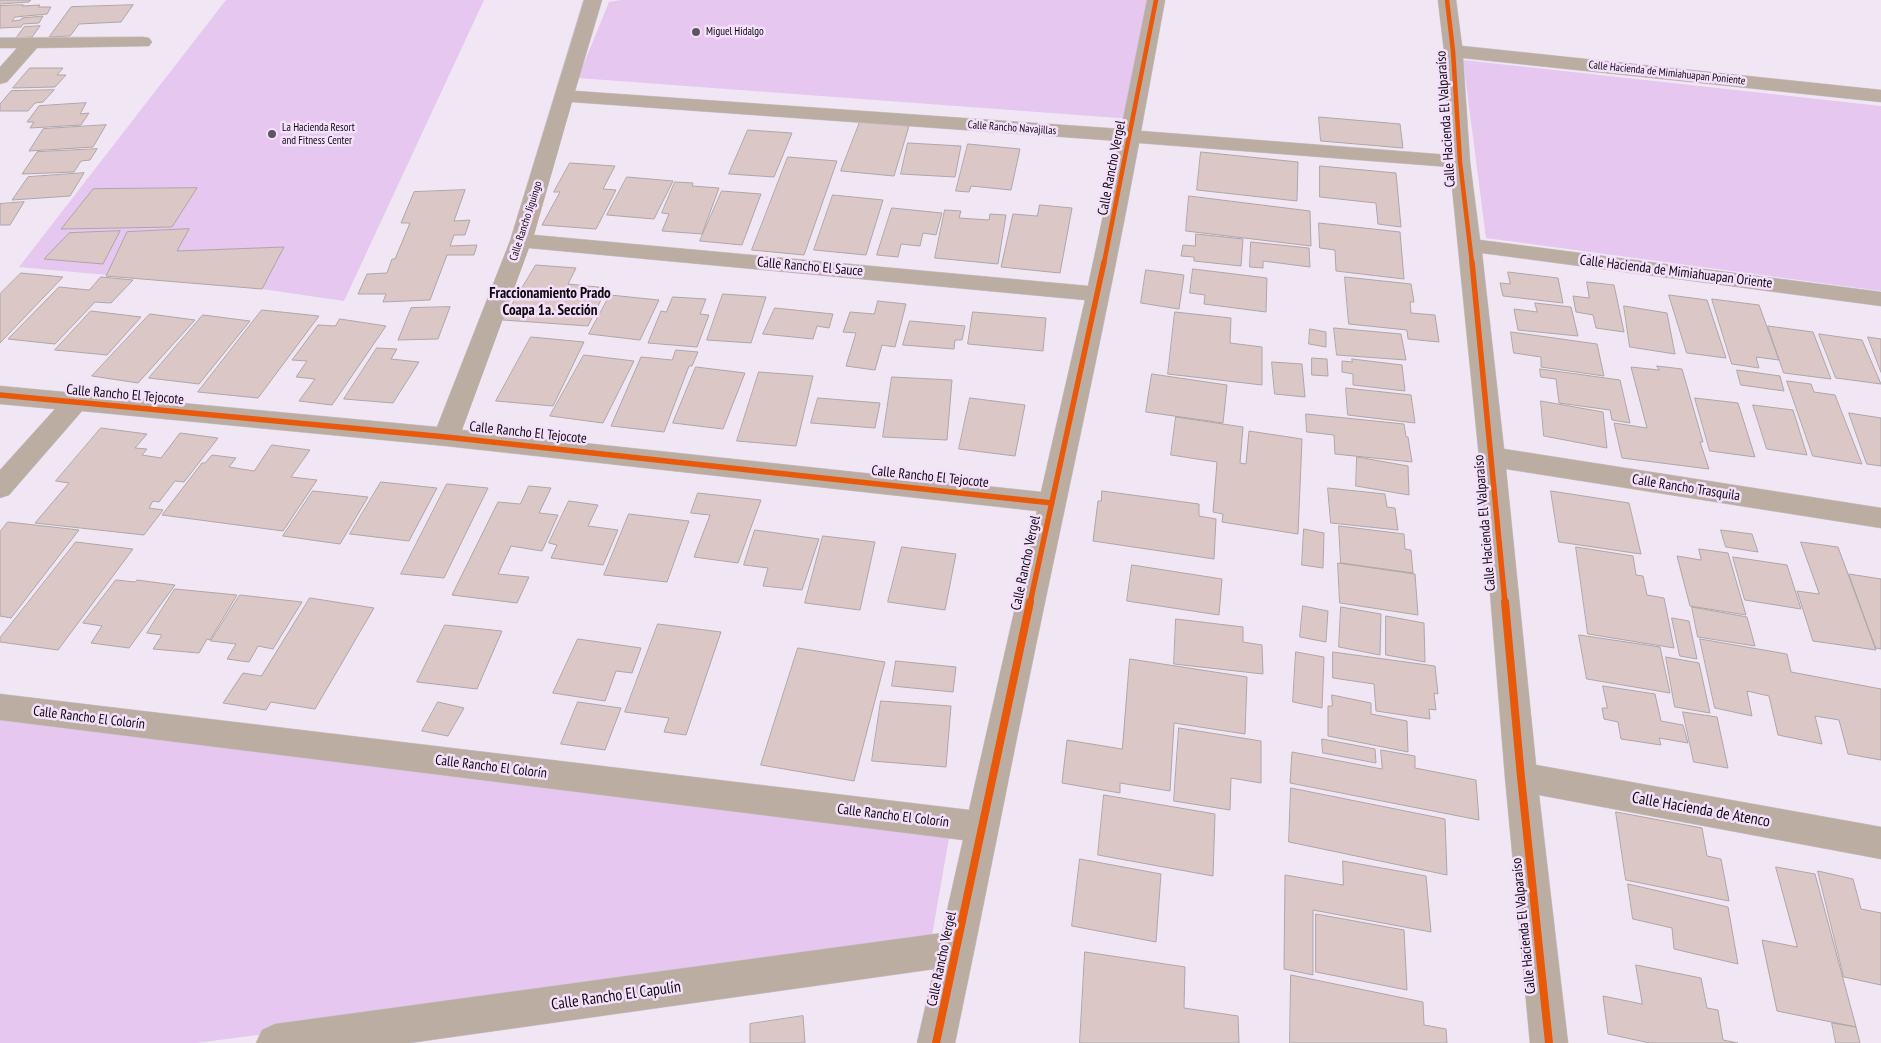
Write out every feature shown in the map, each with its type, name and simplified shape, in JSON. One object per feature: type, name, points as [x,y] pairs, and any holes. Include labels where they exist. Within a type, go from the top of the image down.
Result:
[{"type":"street","name":"Calle Rancho Jiguingo","points":[[446,437],[521,241],[593,0]]},
{"type":"street","name":"Calle Rancho Vergel","points":[[936,1043],[958,948],[981,827],[1099,294],[1132,136],[1156,0]]},
{"type":"street","name":"Calle Hacienda El Valparaíso","points":[[1447,0],[1453,51],[1460,162],[1492,457],[1521,777],[1549,1043]]},
{"type":"street","points":[[0,43],[143,42]]},
{"type":"street","points":[[0,78],[32,43]]},
{"type":"street","name":"Calle Hacienda de Mimiahuapan Poniente","points":[[1453,51],[1881,96]]},
{"type":"street","name":"Calle Rancho Navajillas","points":[[565,96],[1132,136],[1460,162]]},
{"type":"street","name":"Calle Rancho El Sauce","points":[[521,241],[1099,294]]},
{"type":"street","name":"Calle Hacienda de Mimiahuapan Oriente","points":[[1470,245],[1881,299]]},
{"type":"street","name":"Calle Rancho El Tejocote","points":[[0,395],[446,437],[1052,503]]},
{"type":"street","points":[[0,488],[75,403]]},
{"type":"street","name":"Calle Rancho Trasquila","points":[[1492,457],[1881,518]]},
{"type":"street","name":"Calle Rancho El Colorín","points":[[0,707],[981,827]]},
{"type":"street","name":"Calle Hacienda de Atenco","points":[[1521,777],[1881,843]]},
{"type":"street","name":"Calle Rancho El Capulín","points":[[275,1043],[958,948]]},
{"type":"shaded area","name":"La Hacienda Resort and Fitness Center","points":[[226,0],[484,0],[344,301],[262,289],[19,267]]},
{"type":"shaded area","points":[[621,0],[1149,0],[1132,119],[578,78],[609,2]]},
{"type":"shaded area","points":[[1463,60],[1881,106],[1881,291],[1486,238]]},
{"type":"shaded area","points":[[0,717],[950,832],[930,947],[196,1043],[0,1043]]},
{"type":"building","points":[[0,0],[31,0],[29,2],[0,4]]},
{"type":"building","points":[[133,5],[121,22],[79,24],[70,36],[49,37],[71,7]]},
{"type":"building","points":[[0,6],[51,7],[47,14],[15,17],[12,21],[43,16],[39,23],[23,24],[21,27],[0,28]]},
{"type":"building","points":[[40,26],[32,37],[16,38],[24,27]]},
{"type":"building","points":[[30,68],[63,68],[57,75],[66,75],[55,87],[13,88]]},
{"type":"building","points":[[54,90],[43,102],[35,103],[28,111],[0,111],[0,104],[11,91]]},
{"type":"building","points":[[86,103],[80,114],[89,113],[81,125],[30,128],[34,122],[27,122],[39,106]]},
{"type":"building","points":[[1319,117],[1400,124],[1403,148],[1321,141]]},
{"type":"building","points":[[860,122],[909,126],[894,176],[841,171]]},
{"type":"building","points":[[106,125],[93,147],[29,151],[43,129]]},
{"type":"building","points":[[748,130],[792,133],[774,177],[729,174]]},
{"type":"building","points":[[908,143],[961,146],[955,177],[901,174]]},
{"type":"building","points":[[968,144],[1020,149],[1011,190],[971,186],[969,192],[956,191]]},
{"type":"building","points":[[97,149],[90,160],[81,161],[74,172],[22,174],[37,152]]},
{"type":"building","points":[[1201,152],[1298,162],[1297,201],[1197,190]]},
{"type":"building","points":[[788,157],[837,161],[804,255],[752,250]]},
{"type":"building","points":[[570,163],[615,166],[603,189],[616,190],[596,229],[542,225],[560,192],[554,192]]},
{"type":"building","points":[[1320,166],[1396,173],[1401,227],[1378,224],[1376,203],[1320,197]]},
{"type":"building","points":[[84,173],[70,196],[12,200],[28,177]]},
{"type":"building","points":[[627,177],[673,181],[654,219],[607,215]]},
{"type":"building","points":[[675,182],[693,183],[692,186],[719,188],[702,234],[662,231],[669,214],[662,213]]},
{"type":"building","points":[[197,188],[172,227],[61,229],[93,189]]},
{"type":"building","points":[[465,190],[454,221],[470,220],[465,235],[454,235],[450,246],[477,245],[474,255],[447,255],[430,300],[383,302],[386,294],[358,294],[367,274],[387,273],[392,259],[395,259],[410,223],[401,223],[414,192]]},
{"type":"building","points":[[722,191],[761,194],[742,245],[700,241]]},
{"type":"building","points":[[833,195],[883,200],[866,255],[814,250]]},
{"type":"building","points":[[1189,196],[1310,211],[1311,246],[1186,231]]},
{"type":"building","points":[[24,202],[10,225],[0,225],[0,204]]},
{"type":"building","points":[[1040,205],[1072,208],[1060,273],[1001,267],[1013,214],[1037,216]]},
{"type":"building","points":[[892,208],[942,213],[936,235],[923,233],[920,246],[901,244],[898,257],[877,255]]},
{"type":"building","points":[[945,210],[961,211],[959,218],[989,220],[990,214],[1006,215],[998,264],[935,258]]},
{"type":"building","points":[[1319,223],[1400,232],[1404,279],[1336,271],[1335,250],[1320,248]]},
{"type":"building","points":[[189,229],[177,251],[284,247],[262,289],[106,276],[127,232]]},
{"type":"building","points":[[120,231],[103,264],[44,259],[69,233]]},
{"type":"building","points":[[1196,234],[1243,239],[1241,266],[1194,261],[1194,257],[1181,256],[1183,245],[1195,246]]},
{"type":"building","points":[[1251,242],[1309,248],[1310,267],[1263,261],[1263,268],[1250,267]]},
{"type":"building","points":[[536,265],[576,268],[568,284],[607,288],[588,326],[503,320]]},
{"type":"building","points":[[1193,269],[1267,278],[1266,312],[1204,304],[1205,295],[1190,293]]},
{"type":"building","points":[[1146,270],[1184,275],[1179,309],[1141,303]]},
{"type":"building","points":[[1508,272],[1558,278],[1563,303],[1503,296],[1500,283],[1510,284]]},
{"type":"building","points":[[21,273],[63,277],[0,343],[0,294]]},
{"type":"building","points":[[101,277],[133,280],[111,303],[95,302],[55,344],[8,339],[59,287],[89,290]]},
{"type":"building","points":[[1345,277],[1411,284],[1414,302],[1410,302],[1411,313],[1435,315],[1439,342],[1408,339],[1407,330],[1349,324]]},
{"type":"building","points":[[1587,282],[1614,285],[1624,332],[1596,328],[1593,315],[1576,312],[1573,296],[1589,298]]},
{"type":"building","points":[[723,294],[766,297],[751,343],[707,340]]},
{"type":"building","points":[[610,295],[659,300],[640,340],[589,334]]},
{"type":"building","points":[[1669,295],[1707,300],[1726,358],[1687,353]]},
{"type":"building","points":[[673,297],[706,299],[700,314],[709,315],[697,347],[648,343],[661,311],[666,312]]},
{"type":"building","points":[[1712,299],[1759,305],[1779,360],[1756,357],[1759,368],[1732,364]]},
{"type":"building","points":[[878,301],[906,304],[895,347],[882,345],[875,370],[846,366],[856,333],[843,332],[850,312],[874,314]]},
{"type":"building","points":[[1535,303],[1571,307],[1578,336],[1518,330],[1514,309],[1537,312]]},
{"type":"building","points":[[1624,306],[1667,313],[1675,354],[1630,347]]},
{"type":"building","points":[[450,307],[438,339],[398,340],[411,308]]},
{"type":"building","points":[[775,308],[833,314],[829,328],[817,326],[813,339],[763,334]]},
{"type":"building","points":[[262,310],[319,316],[258,398],[198,392]]},
{"type":"building","points":[[91,311],[141,317],[107,355],[55,350]]},
{"type":"building","points":[[973,312],[1046,318],[1043,351],[968,344]]},
{"type":"building","points":[[1175,312],[1231,318],[1230,343],[1262,347],[1262,385],[1168,374]]},
{"type":"building","points":[[150,314],[195,320],[138,383],[92,376]]},
{"type":"building","points":[[203,315],[250,321],[199,384],[149,378]]},
{"type":"building","points":[[340,319],[386,326],[332,405],[299,401],[315,379],[296,377],[307,361],[292,360],[318,325],[335,326]]},
{"type":"building","points":[[910,321],[965,326],[962,340],[955,340],[954,349],[903,345]]},
{"type":"building","points":[[1768,326],[1813,332],[1831,379],[1784,373]]},
{"type":"building","points":[[1334,328],[1401,334],[1406,360],[1337,355]]},
{"type":"building","points":[[1310,329],[1326,332],[1326,347],[1309,344]]},
{"type":"building","points":[[1511,332],[1597,344],[1604,376],[1541,367],[1541,357],[1514,353]]},
{"type":"building","points":[[1819,334],[1862,340],[1881,384],[1836,378]]},
{"type":"building","points":[[531,337],[584,342],[553,406],[496,401]]},
{"type":"building","points":[[1868,337],[1881,339],[1881,372]]},
{"type":"building","points":[[377,348],[397,349],[391,359],[419,362],[393,403],[344,399]]},
{"type":"building","points":[[676,350],[698,352],[692,366],[689,366],[664,432],[611,426],[641,357],[672,360]]},
{"type":"building","points":[[584,355],[634,361],[603,423],[550,416]]},
{"type":"building","points":[[1312,358],[1327,359],[1328,376],[1312,375]]},
{"type":"building","points":[[1352,359],[1402,365],[1405,391],[1353,385],[1353,374],[1342,372],[1342,361],[1352,362]]},
{"type":"building","points":[[1272,362],[1302,364],[1305,397],[1275,394]]},
{"type":"building","points":[[1657,366],[1682,369],[1703,442],[1700,442],[1709,469],[1622,458],[1614,423],[1647,428],[1631,367],[1659,370]]},
{"type":"building","points":[[696,367],[745,373],[723,429],[673,423]]},
{"type":"building","points":[[1540,369],[1620,380],[1630,423],[1612,420],[1610,410],[1559,403],[1556,379],[1541,377]]},
{"type":"building","points":[[1737,370],[1780,376],[1784,391],[1741,385]]},
{"type":"building","points":[[759,372],[813,376],[796,446],[737,441]]},
{"type":"building","points":[[1152,374],[1227,385],[1223,423],[1146,412]]},
{"type":"building","points":[[892,377],[952,380],[947,440],[883,437]]},
{"type":"building","points":[[1787,381],[1811,384],[1814,392],[1835,395],[1862,464],[1813,456]]},
{"type":"building","points":[[1346,388],[1411,395],[1415,423],[1348,415]]},
{"type":"building","points":[[818,398],[880,403],[875,428],[811,423]]},
{"type":"building","points":[[970,398],[1025,405],[1015,456],[959,449]]},
{"type":"building","points":[[1695,398],[1738,403],[1755,457],[1710,451]]},
{"type":"building","points":[[1541,401],[1603,412],[1607,448],[1544,436]]},
{"type":"building","points":[[1753,405],[1793,410],[1807,455],[1767,449]]},
{"type":"building","points":[[1849,413],[1881,418],[1881,466],[1867,464]]},
{"type":"building","points":[[1306,414],[1404,424],[1412,462],[1335,454],[1334,435],[1307,432]]},
{"type":"building","points":[[1176,417],[1243,427],[1240,463],[1246,464],[1249,431],[1302,439],[1298,534],[1222,522],[1223,514],[1213,512],[1217,462],[1171,455]]},
{"type":"building","points":[[101,428],[147,434],[135,448],[147,449],[142,455],[161,458],[180,433],[218,438],[184,482],[175,481],[159,502],[153,501],[149,508],[163,510],[144,535],[35,523],[69,483],[56,481]]},
{"type":"building","points":[[272,445],[310,450],[291,477],[317,480],[283,531],[162,515],[202,463],[205,463],[212,455],[236,458],[229,467],[254,471]]},
{"type":"building","points":[[1357,457],[1408,466],[1409,495],[1356,486]]},
{"type":"building","points":[[381,482],[437,488],[409,541],[350,534]]},
{"type":"building","points":[[447,484],[488,488],[444,578],[401,574]]},
{"type":"building","points":[[529,486],[551,488],[539,513],[558,515],[542,551],[511,546],[498,574],[529,577],[517,603],[452,595],[498,502],[520,504]]},
{"type":"building","points":[[1328,488],[1385,494],[1387,507],[1395,508],[1398,530],[1331,523]]},
{"type":"building","points":[[313,491],[368,497],[340,544],[283,536]]},
{"type":"building","points":[[1102,491],[1199,504],[1199,516],[1216,519],[1214,559],[1093,541],[1098,501],[1101,501]]},
{"type":"building","points":[[1551,491],[1629,503],[1641,554],[1559,542]]},
{"type":"building","points":[[698,493],[761,500],[738,563],[694,557],[710,515],[691,513]]},
{"type":"building","points":[[569,501],[598,505],[588,526],[618,530],[603,565],[551,558],[557,545],[549,543]]},
{"type":"building","points":[[629,514],[689,521],[667,582],[604,575]]},
{"type":"building","points":[[8,522],[79,530],[11,618],[0,616],[0,532]]},
{"type":"building","points":[[1339,526],[1404,534],[1405,549],[1411,550],[1413,573],[1341,563]]},
{"type":"building","points":[[1304,529],[1324,533],[1323,568],[1302,565]]},
{"type":"building","points":[[755,530],[819,539],[802,590],[763,586],[768,568],[744,565]]},
{"type":"building","points":[[1721,530],[1752,534],[1758,552],[1726,547]]},
{"type":"building","points":[[823,536],[875,542],[860,610],[805,603]]},
{"type":"building","points":[[76,542],[133,549],[58,650],[0,642],[0,638]]},
{"type":"building","points":[[1801,542],[1838,547],[1876,650],[1813,641],[1797,591],[1819,594]]},
{"type":"building","points":[[902,547],[956,554],[945,610],[888,602]]},
{"type":"building","points":[[1576,547],[1633,556],[1636,575],[1643,576],[1647,595],[1664,598],[1674,648],[1588,634]]},
{"type":"building","points":[[1699,549],[1728,553],[1746,615],[1690,606],[1677,556],[1701,560]]},
{"type":"building","points":[[1733,557],[1787,565],[1801,609],[1745,600]]},
{"type":"building","points":[[1338,563],[1415,574],[1418,615],[1340,603]]},
{"type":"building","points":[[1132,565],[1222,579],[1219,615],[1127,601]]},
{"type":"building","points":[[1849,574],[1881,579],[1881,649],[1876,648]]},
{"type":"building","points":[[116,580],[135,582],[137,580],[175,585],[129,648],[91,643],[102,626],[83,623]]},
{"type":"building","points":[[175,589],[237,595],[210,640],[207,639],[199,653],[153,649],[162,635],[147,633]]},
{"type":"building","points":[[240,595],[302,602],[273,649],[258,646],[249,662],[227,659],[236,644],[211,641]]},
{"type":"building","points":[[310,598],[374,608],[315,709],[271,702],[266,710],[223,703],[243,673],[261,676]]},
{"type":"building","points":[[1303,606],[1328,611],[1326,642],[1300,637]]},
{"type":"building","points":[[1341,607],[1381,614],[1380,655],[1339,647]]},
{"type":"building","points":[[1692,607],[1747,617],[1755,646],[1698,637]]},
{"type":"building","points":[[1386,616],[1424,623],[1425,662],[1386,655]]},
{"type":"building","points":[[1672,618],[1689,621],[1697,659],[1680,656]]},
{"type":"building","points":[[1176,619],[1243,627],[1243,642],[1262,645],[1263,674],[1174,664]]},
{"type":"building","points":[[658,624],[721,632],[686,735],[664,732],[669,718],[625,712]]},
{"type":"building","points":[[445,625],[502,631],[477,689],[417,682]]},
{"type":"building","points":[[1579,635],[1660,647],[1670,693],[1587,679]]},
{"type":"building","points":[[578,639],[641,648],[632,673],[616,671],[605,701],[553,693]]},
{"type":"building","points":[[1700,639],[1787,654],[1791,672],[1881,689],[1881,760],[1848,754],[1839,720],[1815,716],[1822,744],[1778,735],[1769,696],[1747,691],[1752,716],[1715,708]]},
{"type":"building","points":[[798,648],[885,662],[854,781],[761,765]]},
{"type":"building","points":[[1296,652],[1324,657],[1322,708],[1293,702]]},
{"type":"building","points":[[1333,652],[1435,666],[1438,694],[1434,693],[1436,710],[1429,709],[1430,719],[1376,711],[1374,684],[1333,678]]},
{"type":"building","points":[[1666,657],[1699,663],[1710,713],[1675,707]]},
{"type":"building","points":[[1130,659],[1247,677],[1245,734],[1174,723],[1170,791],[1120,783],[1120,793],[1062,783],[1067,740],[1122,749]]},
{"type":"building","points":[[896,661],[956,667],[953,692],[892,686]]},
{"type":"building","points":[[1603,686],[1655,694],[1661,721],[1683,725],[1688,743],[1659,738],[1661,745],[1621,739],[1618,722],[1604,719],[1602,708],[1607,708]]},
{"type":"building","points":[[1332,695],[1371,703],[1371,714],[1407,721],[1408,752],[1328,736],[1328,706],[1332,706]]},
{"type":"building","points":[[881,701],[951,706],[946,767],[872,761]]},
{"type":"building","points":[[438,702],[464,708],[448,736],[422,731]]},
{"type":"building","points":[[578,702],[621,708],[605,750],[561,744]]},
{"type":"building","points":[[1683,712],[1717,717],[1728,768],[1694,762]]},
{"type":"building","points":[[1179,728],[1261,741],[1261,783],[1231,778],[1230,810],[1174,801]]},
{"type":"building","points":[[1322,739],[1375,749],[1376,763],[1323,753]]},
{"type":"building","points":[[1381,750],[1415,756],[1415,768],[1476,780],[1479,820],[1290,783],[1292,752],[1382,769]]},
{"type":"building","points":[[1291,788],[1445,819],[1447,875],[1289,842]]},
{"type":"building","points":[[1104,795],[1215,814],[1213,876],[1098,855]]},
{"type":"building","points":[[1616,812],[1702,828],[1707,856],[1721,859],[1729,901],[1626,880]]},
{"type":"building","points":[[1080,859],[1161,874],[1156,942],[1072,926]]},
{"type":"building","points":[[1343,861],[1426,876],[1431,932],[1313,910],[1313,975],[1284,969],[1285,875],[1343,885]]},
{"type":"building","points":[[1776,867],[1815,874],[1856,1027],[1777,1011],[1762,940],[1797,947]]},
{"type":"building","points":[[1818,871],[1853,879],[1861,909],[1881,913],[1881,985],[1844,977]]},
{"type":"building","points":[[1628,884],[1728,907],[1738,964],[1674,949],[1672,928],[1633,919]]},
{"type":"building","points":[[1316,914],[1404,930],[1407,990],[1316,972]]},
{"type":"building","points":[[1085,952],[1185,967],[1184,1008],[1238,1016],[1239,1043],[1080,1043]]},
{"type":"building","points":[[1636,965],[1701,978],[1707,1008],[1718,1010],[1723,1040],[1738,1043],[1650,1043],[1608,1034],[1603,996],[1642,1004]]},
{"type":"building","points":[[1291,975],[1423,1002],[1424,1025],[1446,1029],[1447,1043],[1290,1043]]},
{"type":"building","points":[[803,1016],[805,1043],[750,1043],[750,1024]]},
{"type":"building","points":[[1832,1023],[1856,1027],[1860,1043],[1836,1043]]},
{"type":"cycle path","points":[[936,1043],[1109,242],[1156,0]]},
{"type":"cycle path","points":[[1447,0],[1453,51],[1460,162],[1492,457],[1521,777],[1549,1043]]},
{"type":"cycle path","points":[[0,395],[446,437],[1052,503]]},
{"type":"place","name":"Miguel Hidalgo","points":[[696,32]]},
{"type":"place","name":"La Hacienda Resort and Fitness Center","points":[[272,134]]},
{"type":"district","name":"Fraccionamiento Prado Coapa 1a. Sección","points":[[550,302]]}]
